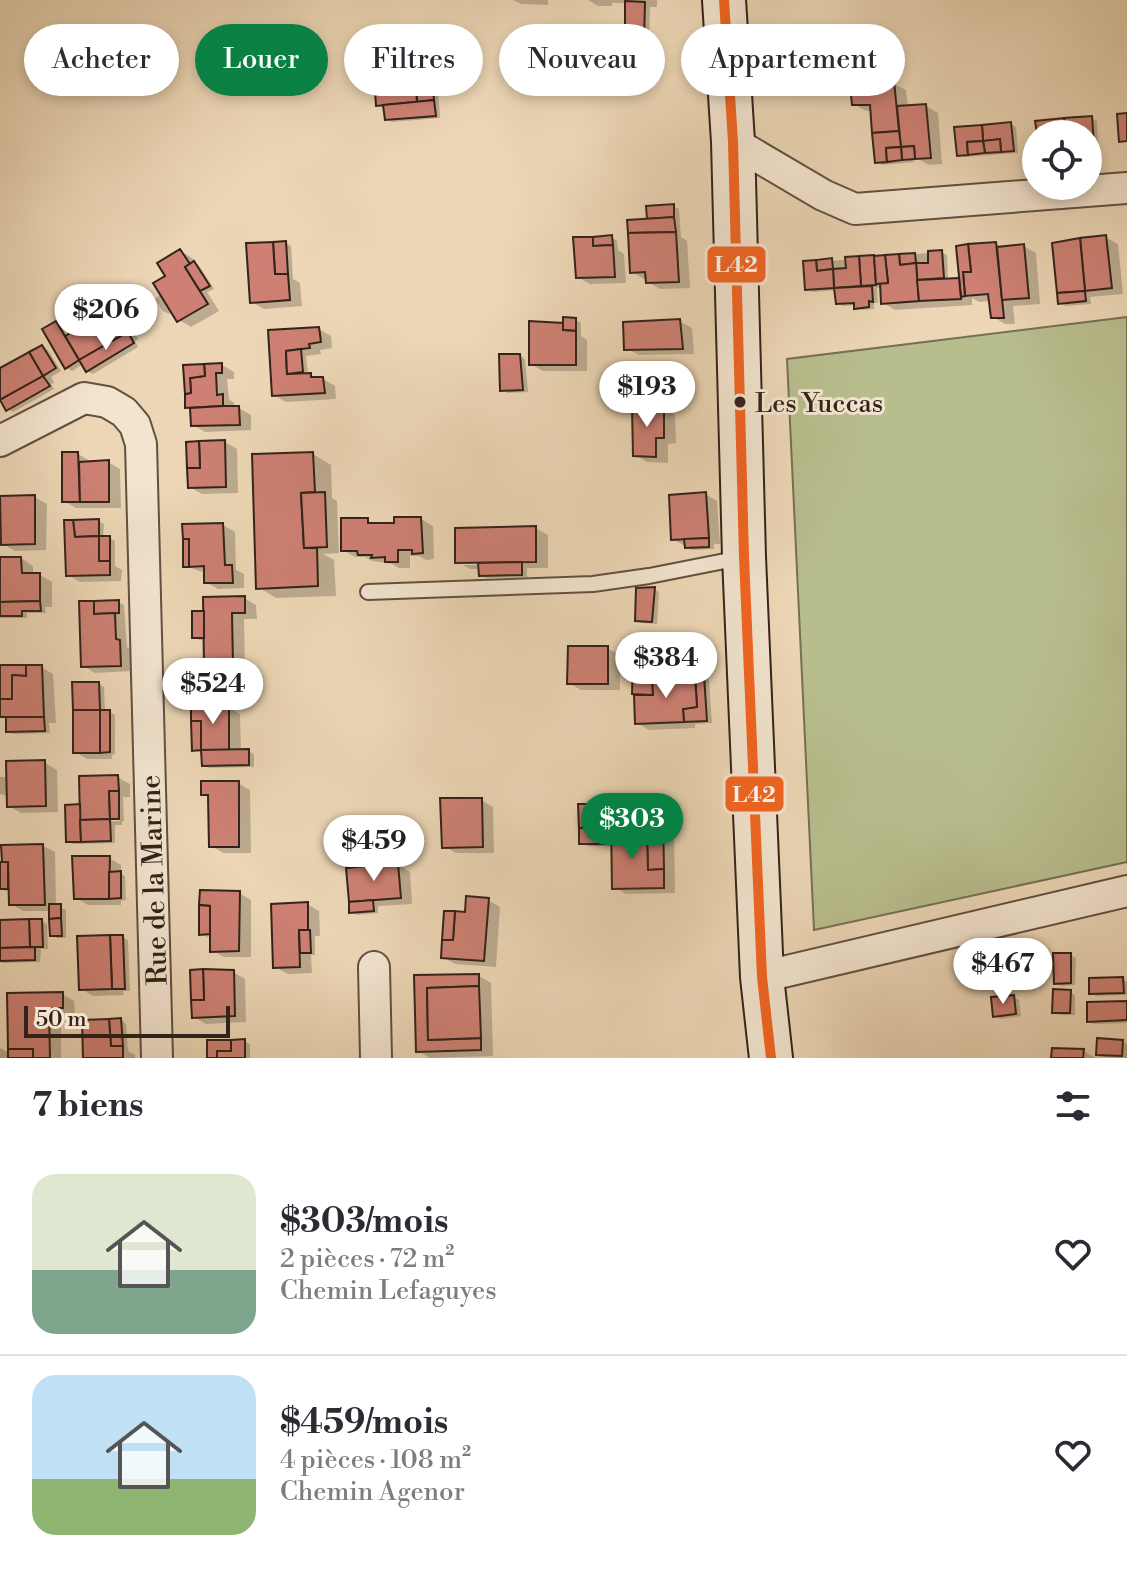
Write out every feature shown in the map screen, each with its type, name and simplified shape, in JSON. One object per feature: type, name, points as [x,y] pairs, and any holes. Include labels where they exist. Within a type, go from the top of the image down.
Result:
[{"type":"main road","points":[[724,0],[733,142],[744,557],[762,977],[771,1058]]},
{"type":"street","points":[[733,142],[823,195],[855,209],[1127,188]]},
{"type":"street","name":"Rue de la Marine","points":[[0,441],[84,398],[107,402],[124,412],[135,425],[141,444],[157,1058]]},
{"type":"street","points":[[762,977],[1127,891]]},
{"type":"street","points":[[374,967],[376,1058]]},
{"type":"lane","points":[[368,592],[593,584],[744,557]]},
{"type":"green space","points":[[1127,317],[1127,862],[814,930],[787,359]]},
{"type":"building","points":[[625,1],[645,2],[644,24],[625,24]]},
{"type":"building","points":[[375,96],[417,96],[417,102],[376,106]]},
{"type":"building","points":[[417,96],[434,96],[434,100],[417,102]]},
{"type":"building","points":[[851,96],[896,96],[899,131],[872,133],[870,105],[852,105]]},
{"type":"building","points":[[434,100],[436,116],[385,120],[383,105]]},
{"type":"building","points":[[926,104],[931,158],[915,159],[914,146],[901,147],[897,106]]},
{"type":"building","points":[[1127,113],[1127,141],[1119,142],[1117,114]]},
{"type":"building","points":[[1092,116],[1092,120],[1064,120]]},
{"type":"building","points":[[1011,122],[1014,151],[1001,152],[1000,139],[983,141],[982,125]]},
{"type":"building","points":[[982,125],[983,141],[967,142],[968,155],[957,156],[954,127]]},
{"type":"building","points":[[899,131],[901,147],[886,148],[887,162],[875,163],[872,133]]},
{"type":"building","points":[[1000,139],[1001,152],[985,153],[983,141]]},
{"type":"building","points":[[983,141],[985,153],[968,155],[967,142]]},
{"type":"building","points":[[914,146],[915,159],[902,160],[901,147]]},
{"type":"building","points":[[901,147],[902,160],[887,162],[886,148]]},
{"type":"building","points":[[674,204],[674,217],[647,219],[646,206]]},
{"type":"building","points":[[674,217],[676,232],[628,233],[627,220]]},
{"type":"building","points":[[676,232],[679,282],[646,283],[645,272],[630,273],[628,233]]},
{"type":"building","points":[[612,235],[613,245],[593,246],[593,237]]},
{"type":"building","points":[[1106,235],[1112,288],[1085,291],[1080,238]]},
{"type":"building","points":[[573,237],[593,237],[593,246],[613,245],[615,277],[576,278]]},
{"type":"building","points":[[1080,238],[1085,291],[1057,293],[1052,243]]},
{"type":"building","points":[[286,241],[288,274],[275,274],[273,242]]},
{"type":"building","points":[[273,242],[275,274],[288,274],[290,300],[250,303],[246,243]]},
{"type":"building","points":[[996,242],[1004,318],[991,318],[988,294],[965,296],[963,272],[971,272],[968,244]]},
{"type":"building","points":[[968,244],[971,272],[963,272],[965,296],[961,297],[956,246]]},
{"type":"building","points":[[1024,244],[1029,298],[1002,300],[997,247]]},
{"type":"building","points":[[180,249],[190,264],[185,267],[208,304],[177,322],[153,283],[165,276],[157,263]]},
{"type":"building","points":[[942,250],[944,278],[917,280],[916,263],[928,263],[928,251]]},
{"type":"building","points":[[915,253],[916,263],[900,265],[899,254]]},
{"type":"building","points":[[899,254],[900,265],[916,263],[919,301],[881,304],[880,283],[888,283],[885,255]]},
{"type":"building","points":[[874,255],[876,285],[861,286],[859,256]]},
{"type":"building","points":[[885,255],[888,283],[876,284],[874,256]]},
{"type":"building","points":[[859,256],[861,286],[834,288],[833,269],[846,268],[845,257]]},
{"type":"building","points":[[832,258],[833,269],[817,271],[816,260]]},
{"type":"building","points":[[816,260],[817,271],[833,269],[834,288],[805,290],[803,261]]},
{"type":"building","points":[[194,261],[210,286],[200,291],[185,267]]},
{"type":"building","points":[[959,278],[961,299],[919,301],[917,280]]},
{"type":"building","points":[[872,286],[873,302],[869,301],[869,307],[854,309],[854,303],[836,304],[834,288]]},
{"type":"building","points":[[1085,291],[1086,301],[1058,304],[1057,293]]},
{"type":"building","points":[[113,308],[128,332],[79,360],[65,336],[87,318],[90,322]]},
{"type":"building","points":[[563,317],[576,318],[576,331],[563,330]]},
{"type":"building","points":[[680,319],[683,349],[624,350],[623,322]]},
{"type":"building","points":[[56,321],[79,360],[65,369],[42,329]]},
{"type":"building","points":[[529,321],[563,323],[563,330],[576,331],[576,365],[529,365]]},
{"type":"building","points":[[319,327],[321,342],[309,344],[310,348],[286,351],[287,374],[311,373],[311,377],[323,377],[325,393],[272,396],[268,330]]},
{"type":"building","points":[[128,332],[134,343],[86,372],[79,360]]},
{"type":"building","points":[[42,345],[56,368],[43,376],[29,352]]},
{"type":"building","points":[[301,349],[303,372],[287,374],[286,351]]},
{"type":"building","points":[[29,352],[43,376],[0,400],[0,368]]},
{"type":"building","points":[[499,354],[520,354],[523,390],[500,391]]},
{"type":"building","points":[[222,363],[222,373],[216,373],[217,395],[223,394],[223,406],[185,408],[185,394],[191,393],[190,378],[205,376],[204,364]]},
{"type":"building","points":[[204,364],[205,376],[190,378],[191,393],[185,394],[183,365]]},
{"type":"building","points":[[43,376],[50,386],[6,411],[0,400]]},
{"type":"building","points":[[239,406],[240,425],[191,426],[190,408]]},
{"type":"building","points":[[632,406],[664,406],[664,438],[656,438],[656,457],[633,456]]},
{"type":"building","points":[[225,440],[226,487],[188,488],[187,468],[200,468],[199,441]]},
{"type":"building","points":[[199,441],[200,468],[187,468],[186,442]]},
{"type":"building","points":[[62,452],[78,452],[80,502],[62,502]]},
{"type":"building","points":[[313,452],[315,492],[301,493],[304,548],[317,548],[318,586],[256,589],[252,454]]},
{"type":"building","points":[[109,460],[109,502],[80,502],[79,462]]},
{"type":"building","points":[[325,492],[327,547],[304,548],[301,493]]},
{"type":"building","points":[[706,492],[709,538],[671,540],[669,495]]},
{"type":"building","points":[[35,495],[35,544],[1,545],[0,496]]},
{"type":"building","points":[[394,517],[421,517],[423,553],[398,550],[398,562],[385,562],[385,557],[371,558],[372,555],[358,555],[357,551],[341,551],[341,518],[368,518],[368,523],[394,523]]},
{"type":"building","points":[[99,519],[99,536],[75,537],[73,520]]},
{"type":"building","points":[[64,520],[73,520],[75,537],[99,536],[99,561],[110,561],[110,575],[66,576]]},
{"type":"building","points":[[223,523],[225,565],[232,565],[233,583],[204,583],[204,566],[189,567],[189,539],[183,539],[182,524]]},
{"type":"building","points":[[536,526],[536,562],[455,563],[455,528]]},
{"type":"building","points":[[99,536],[110,536],[110,561],[99,561]]},
{"type":"building","points":[[709,538],[709,547],[685,548],[684,539]]},
{"type":"building","points":[[183,539],[189,539],[189,567],[183,567]]},
{"type":"building","points":[[0,557],[21,557],[22,573],[40,573],[40,601],[0,602]]},
{"type":"building","points":[[522,562],[522,575],[479,576],[478,563]]},
{"type":"building","points":[[655,587],[652,622],[635,621],[636,588]]},
{"type":"building","points":[[245,596],[245,613],[232,613],[233,665],[204,666],[203,597]]},
{"type":"building","points":[[119,600],[119,613],[94,614],[94,601]]},
{"type":"building","points":[[40,601],[41,611],[22,611],[22,616],[0,616],[0,602]]},
{"type":"building","points":[[79,601],[94,601],[94,614],[115,613],[121,666],[81,667]]},
{"type":"building","points":[[192,611],[204,611],[204,638],[192,638]]},
{"type":"building","points":[[568,646],[608,646],[608,684],[567,684]]},
{"type":"building","points":[[633,661],[652,662],[653,695],[632,694]]},
{"type":"building","points":[[0,665],[26,665],[26,676],[12,675],[12,699],[0,699]]},
{"type":"building","points":[[26,665],[42,665],[44,717],[0,717],[0,699],[12,699],[12,675],[26,676]]},
{"type":"building","points":[[695,675],[704,675],[707,721],[684,722],[683,709],[697,707]]},
{"type":"building","points":[[695,675],[697,707],[683,709],[684,722],[635,724],[634,695],[653,695],[652,676]]},
{"type":"building","points":[[72,682],[99,682],[100,710],[73,710]]},
{"type":"building","points":[[191,705],[229,705],[229,750],[201,750],[201,721],[191,721]]},
{"type":"building","points":[[73,710],[100,710],[100,753],[73,753]]},
{"type":"building","points":[[100,710],[110,710],[110,752],[100,753]]},
{"type":"building","points":[[6,717],[44,717],[45,731],[6,732]]},
{"type":"building","points":[[191,721],[201,721],[201,750],[192,751]]},
{"type":"building","points":[[249,749],[249,765],[202,766],[201,750]]},
{"type":"building","points":[[45,760],[46,806],[7,807],[6,761]]},
{"type":"building","points":[[118,775],[119,791],[109,791],[110,819],[80,820],[79,776]]},
{"type":"building","points":[[201,781],[239,781],[239,847],[209,847],[208,795],[201,795]]},
{"type":"building","points":[[109,791],[119,791],[119,819],[110,819]]},
{"type":"building","points":[[440,798],[482,798],[483,847],[442,848]]},
{"type":"building","points":[[80,804],[81,842],[66,842],[65,805]]},
{"type":"building","points":[[578,804],[610,804],[611,827],[579,828]]},
{"type":"building","points":[[110,819],[111,841],[81,842],[80,820]]},
{"type":"building","points":[[663,820],[664,869],[648,870],[647,837],[629,837],[629,821]]},
{"type":"building","points":[[611,821],[629,821],[629,837],[647,837],[648,870],[664,869],[664,888],[612,889]]},
{"type":"building","points":[[611,827],[611,844],[579,844],[579,828]]},
{"type":"building","points":[[43,844],[45,905],[9,905],[8,862],[2,862],[1,845]]},
{"type":"building","points":[[72,856],[110,856],[109,899],[74,899]]},
{"type":"building","points":[[0,862],[8,862],[8,889],[0,889]]},
{"type":"building","points":[[398,863],[401,898],[349,902],[346,868]]},
{"type":"building","points":[[121,871],[121,898],[109,899],[109,872]]},
{"type":"building","points":[[200,890],[240,891],[239,951],[210,952],[210,906],[199,905]]},
{"type":"building","points":[[466,896],[489,898],[484,961],[441,958],[442,940],[453,940],[455,911],[465,912]]},
{"type":"building","points":[[373,900],[374,911],[349,913],[349,902]]},
{"type":"building","points":[[308,902],[308,930],[299,930],[300,967],[273,968],[271,904]]},
{"type":"building","points":[[49,904],[61,904],[61,918],[49,919]]},
{"type":"building","points":[[199,905],[210,906],[210,934],[199,935]]},
{"type":"building","points":[[444,911],[455,911],[453,940],[442,940]]},
{"type":"building","points":[[61,918],[62,936],[50,936],[49,919]]},
{"type":"building","points":[[29,919],[42,919],[43,947],[30,947]]},
{"type":"building","points":[[29,919],[30,947],[0,948],[0,920]]},
{"type":"building","points":[[299,930],[310,930],[311,953],[300,953]]},
{"type":"building","points":[[110,935],[123,935],[125,989],[112,989]]},
{"type":"building","points":[[110,935],[112,989],[79,990],[77,936]]},
{"type":"building","points":[[35,947],[35,960],[0,961],[0,948]]},
{"type":"building","points":[[1053,953],[1071,953],[1071,983],[1054,984]]},
{"type":"building","points":[[203,969],[234,970],[235,1016],[192,1018],[191,1000],[204,1000]]},
{"type":"building","points":[[203,969],[204,1000],[191,1000],[190,970]]},
{"type":"building","points":[[479,974],[479,986],[427,988],[428,1040],[481,1038],[481,1050],[416,1052],[414,975]]},
{"type":"building","points":[[1123,977],[1124,993],[1089,994],[1089,978]]},
{"type":"building","points":[[479,986],[481,1038],[428,1040],[427,988]]},
{"type":"building","points":[[1053,989],[1071,990],[1070,1013],[1052,1013]]},
{"type":"building","points":[[63,992],[63,1008],[49,1008],[50,1058],[33,1058],[33,1049],[8,1049],[7,993]]},
{"type":"building","points":[[1014,995],[1016,1014],[993,1017],[991,997]]},
{"type":"building","points":[[1127,1001],[1127,1020],[1087,1022],[1087,1002]]},
{"type":"building","points":[[121,1018],[123,1046],[111,1046],[109,1019]]},
{"type":"building","points":[[109,1019],[111,1046],[123,1046],[123,1058],[83,1058],[82,1020]]},
{"type":"building","points":[[1097,1038],[1123,1040],[1122,1056],[1096,1055]]},
{"type":"building","points":[[245,1039],[245,1058],[217,1058],[217,1051],[231,1051],[231,1040]]},
{"type":"building","points":[[207,1040],[231,1040],[231,1051],[217,1051],[217,1058],[207,1058]]},
{"type":"building","points":[[1052,1048],[1084,1049],[1083,1058],[1051,1058]]},
{"type":"building","points":[[8,1049],[33,1049],[33,1058],[8,1058]]},
{"type":"transit line","name":"L42","points":[[724,0],[733,142],[744,557],[762,977],[771,1058]]},
{"type":"place","name":"Les Yuccas","points":[[740,402]]}]
